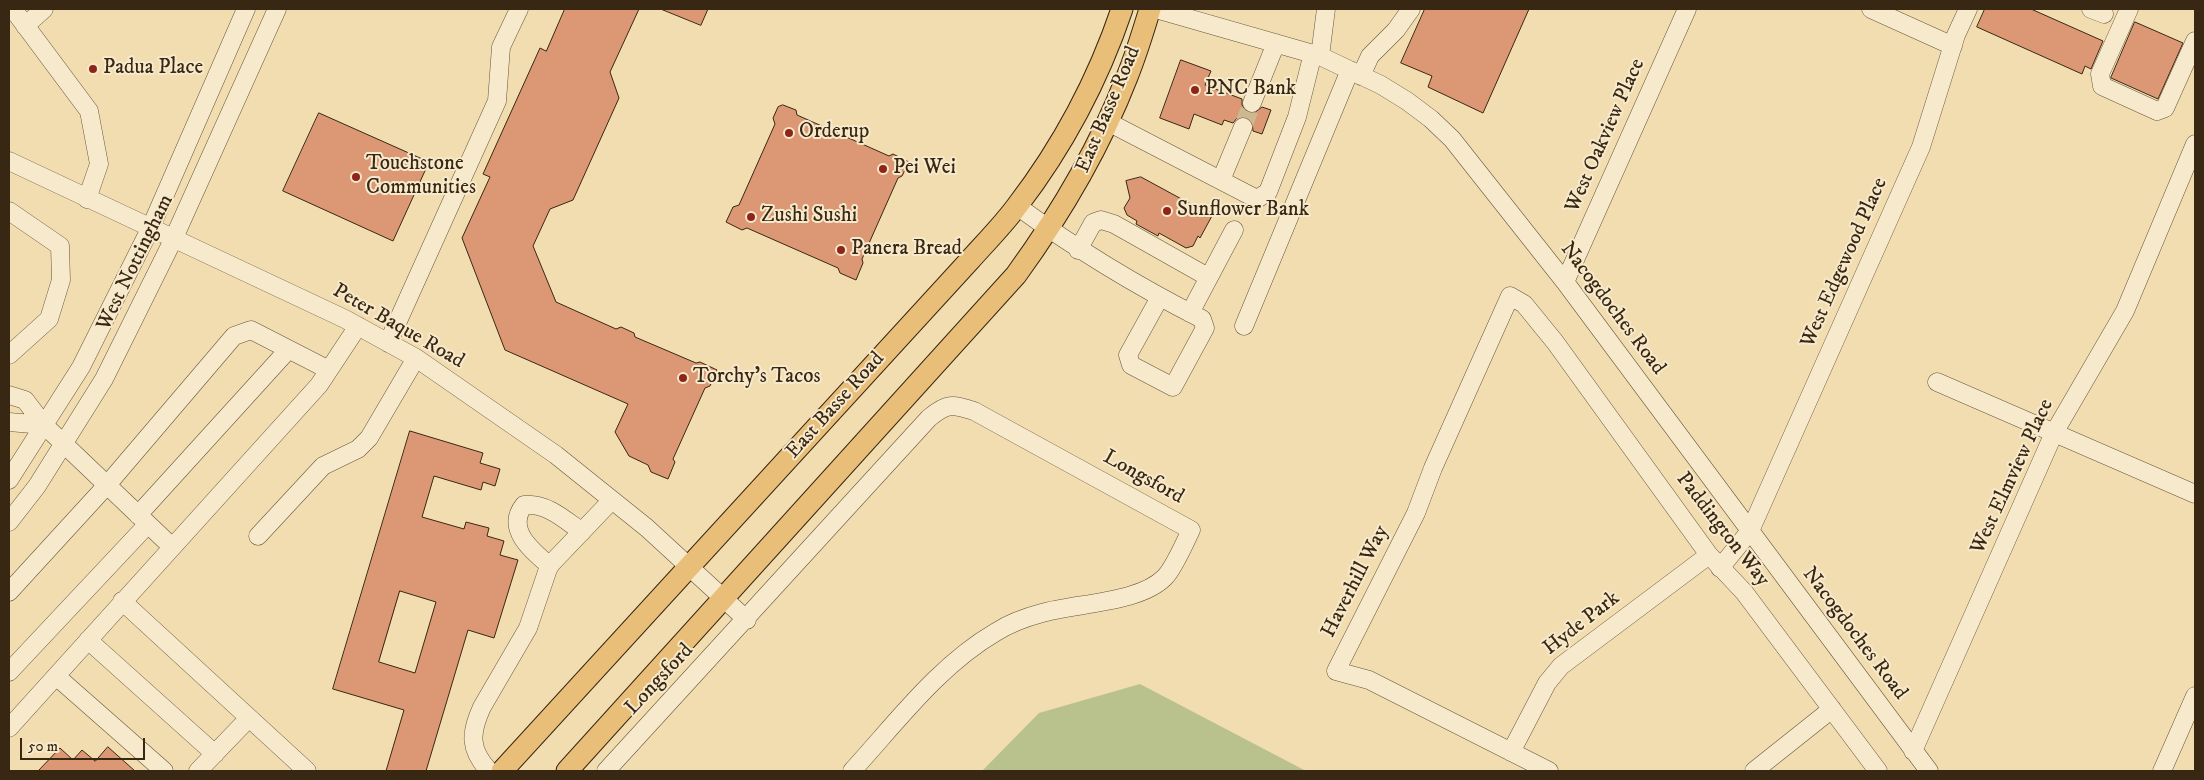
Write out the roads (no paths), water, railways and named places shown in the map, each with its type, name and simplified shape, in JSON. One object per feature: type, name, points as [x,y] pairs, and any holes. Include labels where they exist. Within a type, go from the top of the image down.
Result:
[{"type":"main road","name":"East Basse Road","points":[[502,771],[1017,206],[1057,149],[1088,94],[1109,47],[1122,9]]},
{"type":"main road","name":"East Basse Road","points":[[567,771],[1016,276],[1049,230],[1079,181],[1128,77],[1150,9]]},
{"type":"street","points":[[12,9],[90,111],[99,164],[87,199]]},
{"type":"street","points":[[25,26],[44,9]]},
{"type":"street","name":"West Nottingham","points":[[9,480],[81,366],[150,229],[246,9]]},
{"type":"street","name":"West Nottingham","points":[[9,522],[37,486],[104,379],[174,240],[277,9]]},
{"type":"street","points":[[388,343],[497,101],[502,47],[519,9]]},
{"type":"street","name":"Nacogdoches Road","points":[[1156,9],[1316,54],[1407,101],[1431,119],[1452,139],[1565,282],[1928,771]]},
{"type":"street","points":[[1108,122],[1257,199],[1268,192],[1297,117],[1316,54],[1326,9]]},
{"type":"street","points":[[1244,326],[1355,73],[1396,30],[1408,9]]},
{"type":"street","name":"West Oakview Place","points":[[1565,282],[1687,9]]},
{"type":"street","points":[[1871,9],[1953,46]]},
{"type":"street","name":"West Edgewood Place","points":[[1750,531],[1921,147],[1953,46],[1968,9]]},
{"type":"street","points":[[2129,9],[2100,74],[2102,86],[2156,111],[2165,108],[2195,41]]},
{"type":"street","points":[[1252,103],[1276,43]]},
{"type":"street","points":[[1221,180],[1243,127]]},
{"type":"street","name":"West Elmview Place","points":[[1913,751],[2054,433],[2125,311],[2195,144]]},
{"type":"street","name":"Peter Baque Road","points":[[9,161],[358,326],[416,358],[556,455],[647,528],[723,598]]},
{"type":"street","points":[[1017,206],[1078,250],[1202,319],[1205,328],[1173,387],[1131,365],[1128,355],[1160,297]]},
{"type":"street","points":[[9,211],[60,246],[61,280],[49,319],[9,355]]},
{"type":"street","points":[[1078,250],[1093,223],[1101,220],[1114,224],[1208,277]]},
{"type":"street","points":[[1190,313],[1234,230]]},
{"type":"street","name":"Paddington Way","points":[[1510,296],[1524,304],[1555,342],[1714,562],[1744,592],[1878,771]]},
{"type":"street","name":"Haverhill Way","points":[[1510,296],[1433,468],[1416,513],[1336,672],[1369,680],[1549,771]]},
{"type":"street","points":[[9,728],[171,546],[319,385],[358,326]]},
{"type":"street","points":[[9,592],[107,485],[234,336],[250,330],[329,370]]},
{"type":"street","points":[[9,672],[288,350]]},
{"type":"street","points":[[258,536],[323,466],[358,449],[369,438],[416,358]]},
{"type":"street","points":[[1937,382],[2195,494]]},
{"type":"street","points":[[9,395],[25,400],[44,425],[171,546]]},
{"type":"street","name":"Longsford","points":[[606,771],[747,620],[929,418],[946,406],[955,405],[974,411],[1191,530],[1165,577],[1140,593],[1043,612],[1006,627],[978,643],[959,657],[937,678],[852,771]]},
{"type":"street","points":[[9,422],[44,425]]},
{"type":"street","points":[[489,771],[477,755],[473,744],[476,720],[528,628],[550,566],[611,500]]},
{"type":"street","points":[[550,566],[524,541],[517,524],[518,513],[524,505],[536,504],[554,512],[582,532]]},
{"type":"street","name":"Hyde Park","points":[[1512,752],[1547,683],[1561,666],[1714,562],[1750,531]]},
{"type":"street","points":[[723,598],[747,620]]},
{"type":"street","points":[[122,601],[307,771]]},
{"type":"street","points":[[88,640],[214,754]]},
{"type":"street","points":[[56,676],[164,771]]},
{"type":"street","points":[[2162,771],[2195,696]]},
{"type":"street","points":[[1754,771],[1832,709]]},
{"type":"street","points":[[198,771],[249,718]]},
{"type":"tunnel","points":[[1243,127],[1252,103]]},
{"type":"place","name":"Padua Place","points":[[93,69]]},
{"type":"place","name":"PNC Bank","points":[[1195,90]]},
{"type":"place","name":"Orderup","points":[[789,133]]},
{"type":"place","name":"Pei Wei","points":[[883,169]]},
{"type":"place","name":"Touchstone Communities","points":[[356,177]]},
{"type":"place","name":"Sunflower Bank","points":[[1167,211]]},
{"type":"place","name":"Zushi Sushi","points":[[751,217]]},
{"type":"place","name":"Panera Bread","points":[[841,250]]},
{"type":"place","name":"Torchy's Tacos","points":[[683,378]]}]
